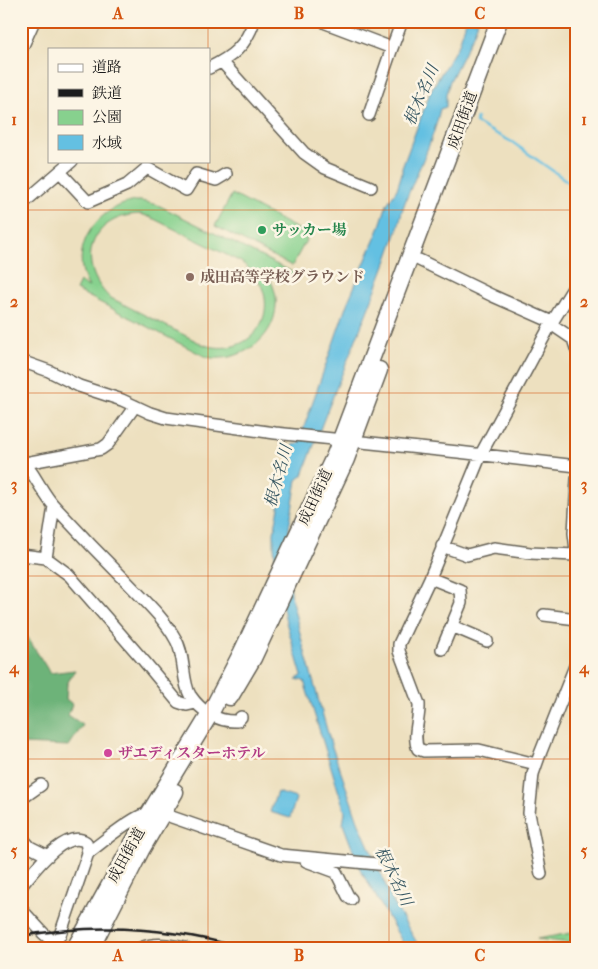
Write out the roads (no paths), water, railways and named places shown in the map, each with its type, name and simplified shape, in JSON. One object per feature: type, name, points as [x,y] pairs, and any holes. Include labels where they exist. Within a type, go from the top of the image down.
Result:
[{"type":"highway","name":"成田街道","points":[[341,447],[499,21]]},
{"type":"highway","name":"成田街道","points":[[75,948],[214,716],[247,655],[341,447],[420,260],[511,21]]},
{"type":"highway","name":"成田街道","points":[[90,948],[141,850],[155,814]]},
{"type":"street","points":[[21,50],[34,21]]},
{"type":"street","points":[[210,68],[222,62],[242,47],[254,21]]},
{"type":"street","points":[[327,21],[326,23],[392,48]]},
{"type":"street","points":[[369,116],[402,21]]},
{"type":"street","points":[[222,62],[304,153],[325,168],[371,187]]},
{"type":"street","points":[[21,205],[71,162]]},
{"type":"street","points":[[60,172],[88,202],[127,185],[147,168],[186,190],[196,174],[216,180],[226,174]]},
{"type":"street","points":[[420,260],[552,323],[573,339],[577,351]]},
{"type":"street","points":[[536,764],[479,750],[424,751],[418,749],[416,744],[419,704],[398,651],[399,644],[430,578],[481,454],[552,323],[577,282]]},
{"type":"street","points":[[21,361],[49,371],[79,386],[122,400],[166,418],[275,433],[341,447],[481,454],[577,466]]},
{"type":"street","points":[[135,406],[108,444],[101,449],[23,461],[54,506],[149,605],[169,629],[177,642],[183,660],[188,692],[196,702],[224,721],[237,721],[241,717]]},
{"type":"street","points":[[442,546],[467,555],[494,548],[576,556],[574,533],[577,479]]},
{"type":"street","points":[[46,558],[54,506]]},
{"type":"street","points":[[21,555],[46,558],[69,575],[178,702],[187,705],[196,702]]},
{"type":"street","points":[[430,578],[460,590],[461,603],[442,649]]},
{"type":"street","points":[[544,615],[577,618]]},
{"type":"street","points":[[452,626],[487,641]]},
{"type":"street","points":[[541,874],[531,827],[529,806],[536,764],[577,661]]},
{"type":"street","points":[[21,799],[41,785]]},
{"type":"street","points":[[88,853],[131,820],[142,815],[155,814],[272,852],[388,865]]},
{"type":"street","points":[[21,837],[30,847],[48,856]]},
{"type":"street","points":[[21,886],[52,850],[74,840],[81,839],[86,842],[88,853],[57,946],[21,909]]},
{"type":"street","points":[[304,857],[307,862],[336,872],[351,900]]},
{"type":"street","points":[[141,948],[152,944],[185,948]]},
{"type":"water","points":[[466,21],[478,21],[450,81],[446,94],[446,107],[440,109],[424,158],[404,205],[375,293],[303,475],[297,480],[289,528],[289,573],[292,601],[303,645],[331,744],[358,821],[392,900],[420,948],[406,948],[360,869],[343,824],[345,812],[304,681],[296,679],[302,676],[286,622],[278,585],[274,532],[286,473],[294,450],[292,445],[298,444],[347,304],[379,229],[387,204],[397,189],[402,168],[431,90],[459,44]]},
{"type":"water","points":[[277,792],[296,798],[290,818],[270,812]]},
{"type":"waterway","points":[[477,118],[476,123],[512,142],[577,188]]},
{"type":"railway","points":[[21,936],[77,929],[132,929],[188,935],[242,948]]},
{"type":"place","name":"サッカー場","points":[[262,230]]},
{"type":"place","name":"成田高等学校グラウンド","points":[[190,277]]},
{"type":"place","name":"ザエディスターホテル","points":[[108,753]]},
{"type":"water label","name":"根木名川","points":[[421,95]]},
{"type":"water label","name":"根木名川","points":[[278,476]]},
{"type":"water label","name":"根木名川","points":[[394,876]]}]
